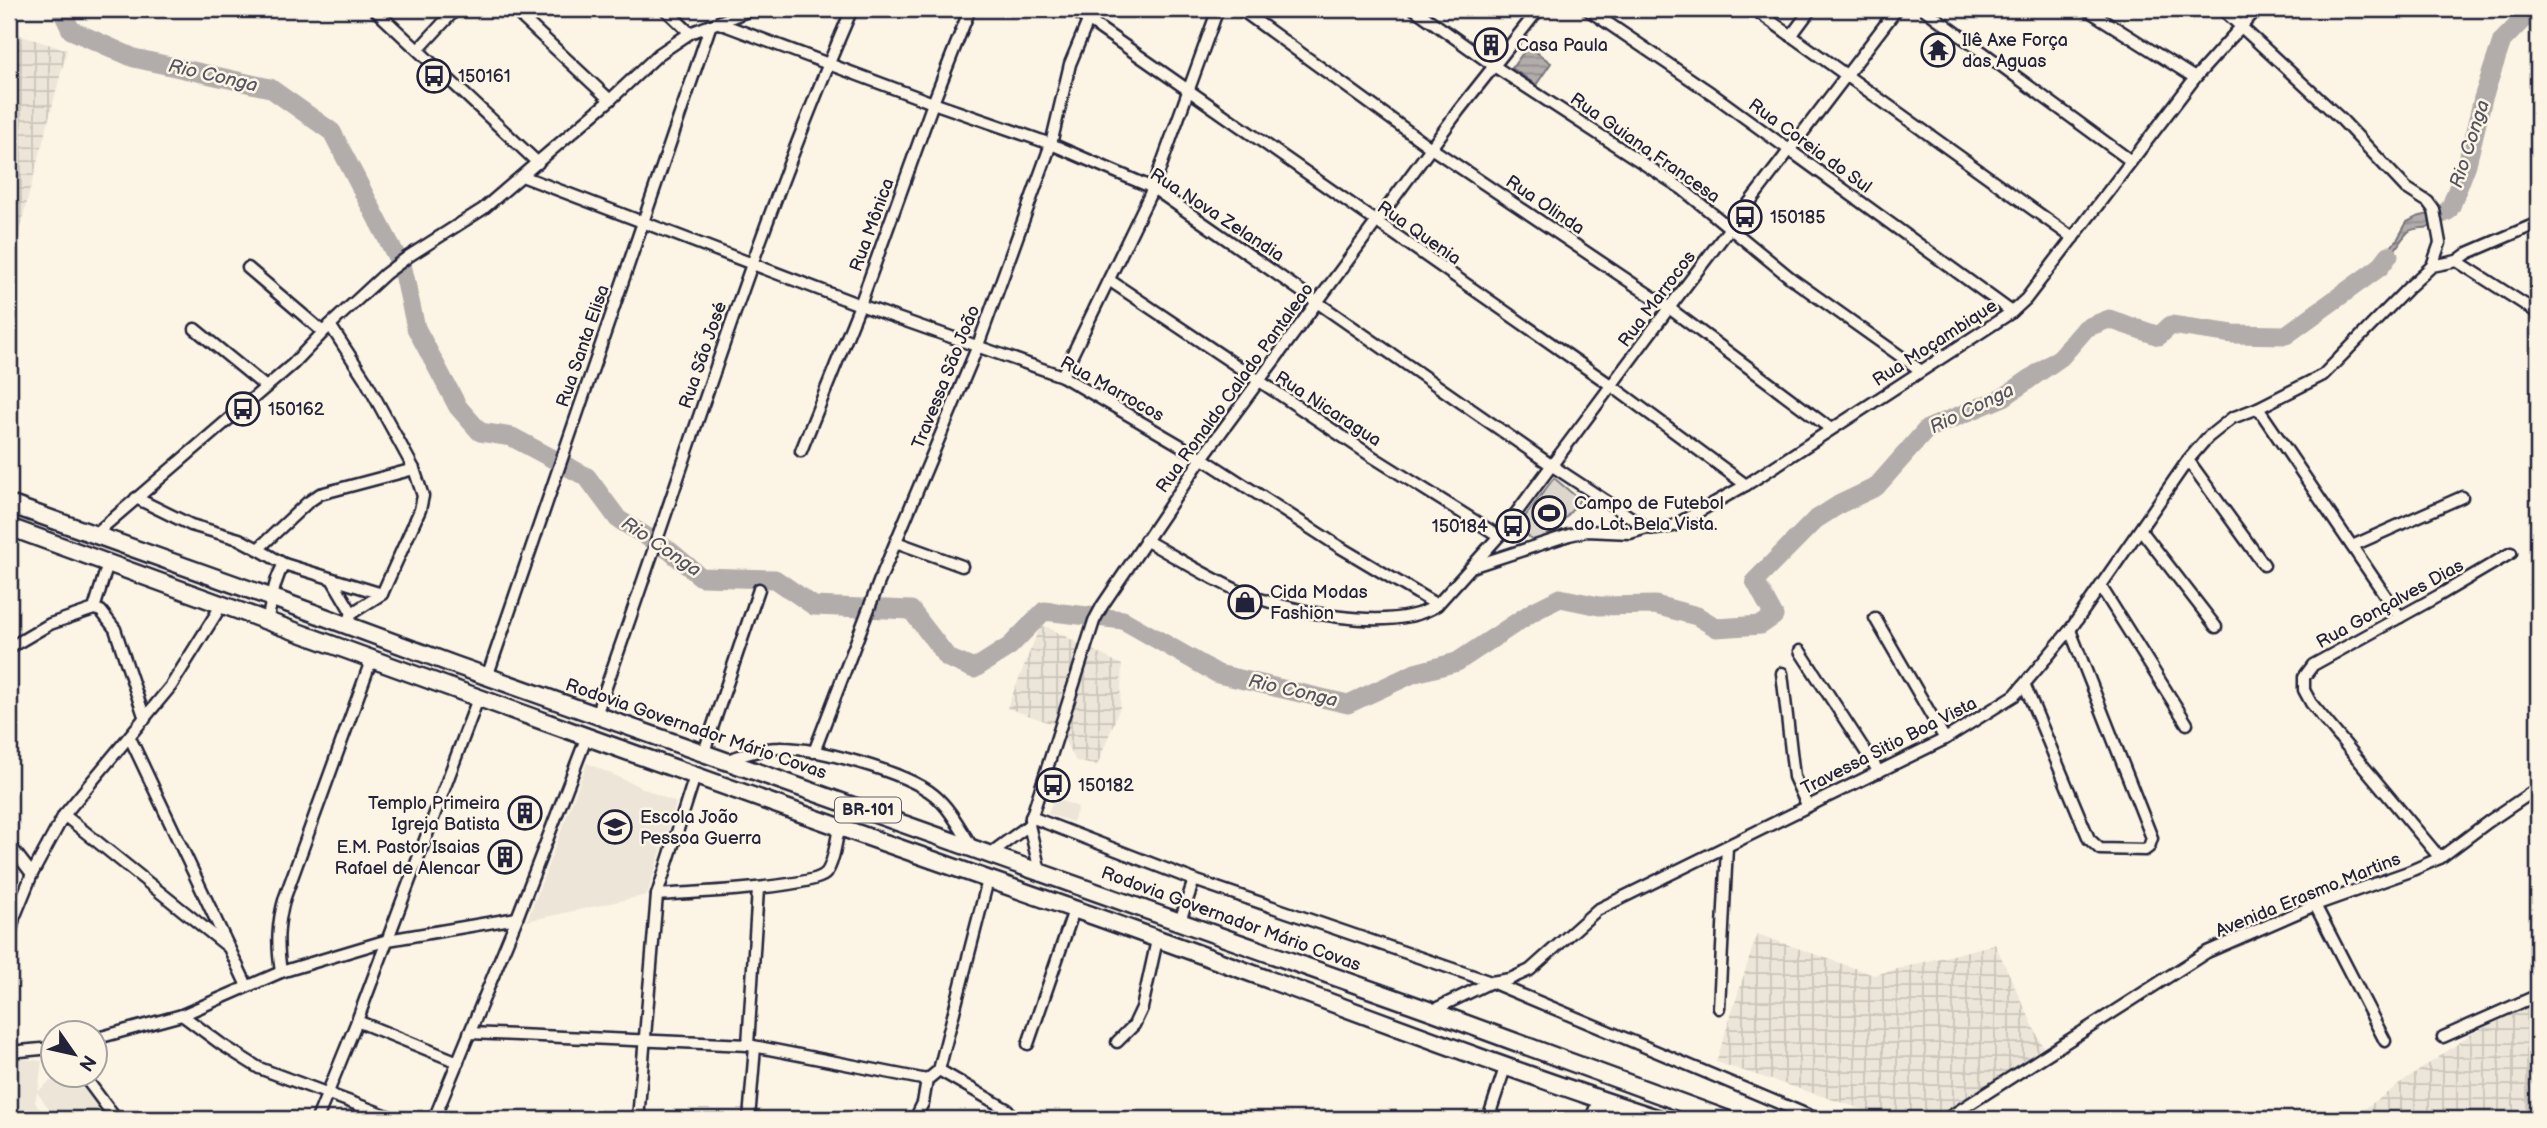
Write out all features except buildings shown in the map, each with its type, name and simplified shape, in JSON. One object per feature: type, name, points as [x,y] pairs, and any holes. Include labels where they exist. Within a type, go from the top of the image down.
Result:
[{"type":"highway","name":"Rodovia Governador Mário Covas","points":[[9,504],[273,598],[349,620],[487,677],[991,853],[1726,1119]]},
{"type":"highway","name":"BR-101","points":[[9,527],[221,606],[372,657],[695,776],[1506,1065],[1597,1110],[1660,1119]]},
{"type":"street","points":[[374,9],[538,163]]},
{"type":"street","points":[[418,50],[456,9]]},
{"type":"street","points":[[513,9],[610,100]]},
{"type":"street","points":[[665,9],[690,33]]},
{"type":"street","points":[[94,535],[293,364],[385,274],[483,209],[610,100],[659,54],[690,33],[753,9]]},
{"type":"street","name":"Rua São José","points":[[596,715],[752,262],[828,63],[852,9]]},
{"type":"street","name":"Rua Mônica","points":[[801,452],[860,305],[970,9]]},
{"type":"street","name":"Rua Quenia","points":[[1072,9],[1612,386],[1746,485]]},
{"type":"street","name":"Travessa São João","points":[[814,752],[879,583],[977,348],[1051,144],[1070,64],[1093,9]]},
{"type":"street","points":[[1062,376],[1153,188],[1218,9]]},
{"type":"street","name":"Rua Olinda","points":[[1240,9],[1431,148],[1669,307],[1831,429]]},
{"type":"street","name":"Rua Guiana Francesa","points":[[1414,9],[1494,66],[1681,188],[1792,279],[1920,370]]},
{"type":"street","name":"Rua Ronaldo Calado Pantaleao","points":[[1030,821],[1094,621],[1102,606],[1202,458],[1431,148],[1539,9]]},
{"type":"street","name":"Rua Coreia do Sul","points":[[1587,9],[1711,93],[2012,312]]},
{"type":"street","points":[[1754,9],[2073,238]]},
{"type":"street","points":[[1791,36],[1811,9]]},
{"type":"street","name":"Rua Marrocos","points":[[1145,540],[1238,590],[1267,601],[1333,617],[1379,619],[1416,616],[1437,605],[1499,536],[1669,307],[1791,151],[1897,9]]},
{"type":"street","points":[[1924,9],[2130,161]]},
{"type":"street","points":[[2086,9],[2195,78]]},
{"type":"street","points":[[2222,9],[2342,120],[2406,188],[2428,202],[2434,210],[2439,227],[2440,243],[2432,266]]},
{"type":"street","name":"Rua Moçambique","points":[[1472,566],[1587,531],[1630,533],[1647,528],[1673,526],[1746,485],[2012,312],[2026,299],[2195,78],[2257,9]]},
{"type":"street","name":"Rua Nova Zelandia","points":[[715,25],[1051,144],[1153,188],[1551,465],[1647,528]]},
{"type":"street","name":"Rua Santa Elisa","points":[[487,677],[642,220],[715,25]]},
{"type":"street","name":"Rua Marrocos","points":[[522,176],[860,305],[1062,376],[1202,458],[1338,546],[1437,605]]},
{"type":"street","points":[[2432,266],[2457,261],[2468,253],[2538,223]]},
{"type":"street","points":[[2457,261],[2538,313]]},
{"type":"street","name":"Travessa Sitio Boa Vista","points":[[1431,1011],[1491,982],[1510,979],[1530,970],[1597,910],[1945,739],[1997,708],[2025,685],[2070,630],[2188,460],[2219,427],[2232,418],[2310,384],[2323,375],[2432,266]]},
{"type":"street","points":[[248,268],[327,329],[365,379],[414,468],[423,496],[421,510],[382,594],[349,620],[332,579]]},
{"type":"street","name":"Rua Nicaragua","points":[[1109,280],[1258,382],[1499,536]]},
{"type":"street","points":[[195,329],[266,387]]},
{"type":"street","points":[[2258,408],[2400,617]]},
{"type":"street","points":[[2188,460],[2264,565]]},
{"type":"street","points":[[258,549],[320,494],[414,468]]},
{"type":"street","points":[[2352,546],[2462,496]]},
{"type":"street","points":[[136,498],[191,525],[239,539],[284,564],[382,594]]},
{"type":"street","points":[[2141,530],[2216,627]]},
{"type":"street","points":[[896,542],[962,566]]},
{"type":"street","name":"Rua Gonçalves Dias","points":[[2440,858],[2311,703],[2304,690],[2304,677],[2314,665],[2511,552]]},
{"type":"street","points":[[94,609],[108,563]]},
{"type":"street","points":[[267,621],[274,586],[284,564]]},
{"type":"street","points":[[2101,587],[2187,724]]},
{"type":"street","points":[[704,752],[759,589]]},
{"type":"street","points":[[9,941],[14,918],[33,874],[64,815],[171,686],[221,606]]},
{"type":"street","points":[[9,648],[50,624],[94,609],[101,611],[115,629],[145,719]]},
{"type":"street","points":[[1875,618],[1945,739]]},
{"type":"street","points":[[2025,685],[2088,839],[2100,849],[2145,850],[2152,838],[2070,630]]},
{"type":"street","points":[[1800,651],[1879,772]]},
{"type":"street","points":[[281,972],[276,943],[278,921],[372,657]]},
{"type":"street","points":[[1782,673],[1792,764],[1798,787],[1807,805]]},
{"type":"street","points":[[317,1119],[357,1021],[479,696]]},
{"type":"street","points":[[434,1119],[517,918],[587,736]]},
{"type":"street","points":[[130,738],[247,986]]},
{"type":"street","points":[[726,760],[765,749],[781,748],[814,752],[856,762],[934,795],[945,806],[972,847]]},
{"type":"street","points":[[638,1119],[657,895],[695,776]]},
{"type":"street","name":"Avenida Erasmo Martins","points":[[1946,1119],[2207,952],[2315,905],[2440,858],[2538,788]]},
{"type":"street","points":[[64,815],[229,947]]},
{"type":"street","points":[[991,853],[1030,821]]},
{"type":"street","points":[[1030,821],[1040,871]]},
{"type":"street","points":[[1030,821],[1491,982],[1817,1119]]},
{"type":"street","points":[[657,895],[758,889],[820,877],[829,869],[839,827]]},
{"type":"street","points":[[9,844],[33,874]]},
{"type":"street","points":[[1719,1008],[1727,846]]},
{"type":"street","points":[[915,1119],[923,1103],[927,1080],[939,1070],[988,880]]},
{"type":"street","points":[[1180,921],[1194,880]]},
{"type":"street","points":[[749,1119],[758,889]]},
{"type":"street","points":[[2315,905],[2385,1041]]},
{"type":"street","points":[[1028,1044],[1074,910]]},
{"type":"street","points":[[108,1035],[182,1015],[281,972],[388,940],[517,918]]},
{"type":"street","points":[[1117,1042],[1134,1025],[1142,1008],[1157,940]]},
{"type":"street","points":[[2443,1037],[2538,995]]},
{"type":"street","points":[[182,1015],[259,1068],[396,1119]]},
{"type":"street","points":[[357,1021],[458,1062]]},
{"type":"street","points":[[469,1033],[752,1046],[927,1080]]},
{"type":"street","points":[[9,1044],[9,1052],[38,1049]]},
{"type":"street","points":[[1488,1119],[1506,1065]]},
{"type":"street","points":[[939,1070],[1008,1110]]},
{"type":"street","points":[[94,1090],[116,1119]]},
{"type":"street","points":[[1597,1110],[1616,1119]]},
{"type":"shaded area","points":[[9,32],[67,50],[9,270]]},
{"type":"shaded area","points":[[1528,46],[1551,63],[1536,85],[1512,68]]},
{"type":"shaded area","points":[[2453,192],[2459,195],[2444,219],[2435,226],[2408,232],[2374,277],[2371,271],[2397,240],[2407,222],[2445,210]]},
{"type":"shaded area","name":"Campo de Futebol do Lot. Bela Vista.","points":[[1554,478],[1580,500],[1547,541],[1536,544],[1518,526]]},
{"type":"shaded area","points":[[1041,624],[1122,665],[1120,707],[1097,766],[1076,761],[1056,725],[1007,708]]},
{"type":"shaded area","name":"Escola João Pessoa Guerra","points":[[587,763],[676,803],[647,895],[527,921]]},
{"type":"shaded area","points":[[1054,798],[1078,807],[1073,822],[1048,814]]},
{"type":"shaded area","points":[[1757,934],[1874,975],[1995,944],[2043,1047],[1938,1119],[1893,1119],[1716,1062]]},
{"type":"shaded area","points":[[2538,1003],[2538,1119],[2350,1119],[2473,1033]]},
{"type":"shaded area","points":[[9,1057],[38,1061],[38,1091],[87,1090],[109,1119],[56,1119],[37,1092],[35,1102],[45,1119],[21,1119],[20,1099],[9,1100]]},
{"type":"waterway","name":"Rio Conga","points":[[61,9],[71,30],[134,58],[270,88],[332,132],[403,269],[416,328],[458,407],[480,432],[512,437],[587,477],[618,519],[670,551],[701,577],[775,579],[814,606],[911,610],[948,658],[974,669],[1010,646],[1044,611],[1123,620],[1218,674],[1348,704],[1415,673],[1457,662],[1534,611],[1560,598],[1599,606],[1655,605],[1697,616],[1717,628],[1761,625],[1774,616],[1755,581],[1815,520],[1840,504],[1876,487],[1927,429],[2004,397],[2061,357],[2086,328],[2109,319],[2159,336],[2171,325],[2233,334],[2286,335],[2380,267],[2389,255]]},
{"type":"waterway","name":"Rio Conga","points":[[2442,214],[2451,206],[2467,164],[2483,98],[2502,41],[2533,9]]},
{"type":"place","name":"Casa Paula","points":[[1491,45]]},
{"type":"place","name":"Ilê Axe Força das Aguas","points":[[1938,50]]},
{"type":"place","name":"150161","points":[[434,76]]},
{"type":"place","name":"150185","points":[[1745,217]]},
{"type":"place","name":"150162","points":[[243,409]]},
{"type":"place","name":"Campo de Futebol do Lot. Bela Vista.","points":[[1549,513]]},
{"type":"place","name":"150184","points":[[1513,526]]},
{"type":"place","name":"Cida Modas Fashion","points":[[1245,602]]},
{"type":"place","name":"150182","points":[[1053,785]]},
{"type":"place","name":"Templo Primeira Igreja Batista","points":[[525,813]]},
{"type":"place","name":"Escola João Pessoa Guerra","points":[[615,827]]},
{"type":"place","name":"E.M. Pastor Isaias Rafael de Alencar","points":[[505,857]]}]
